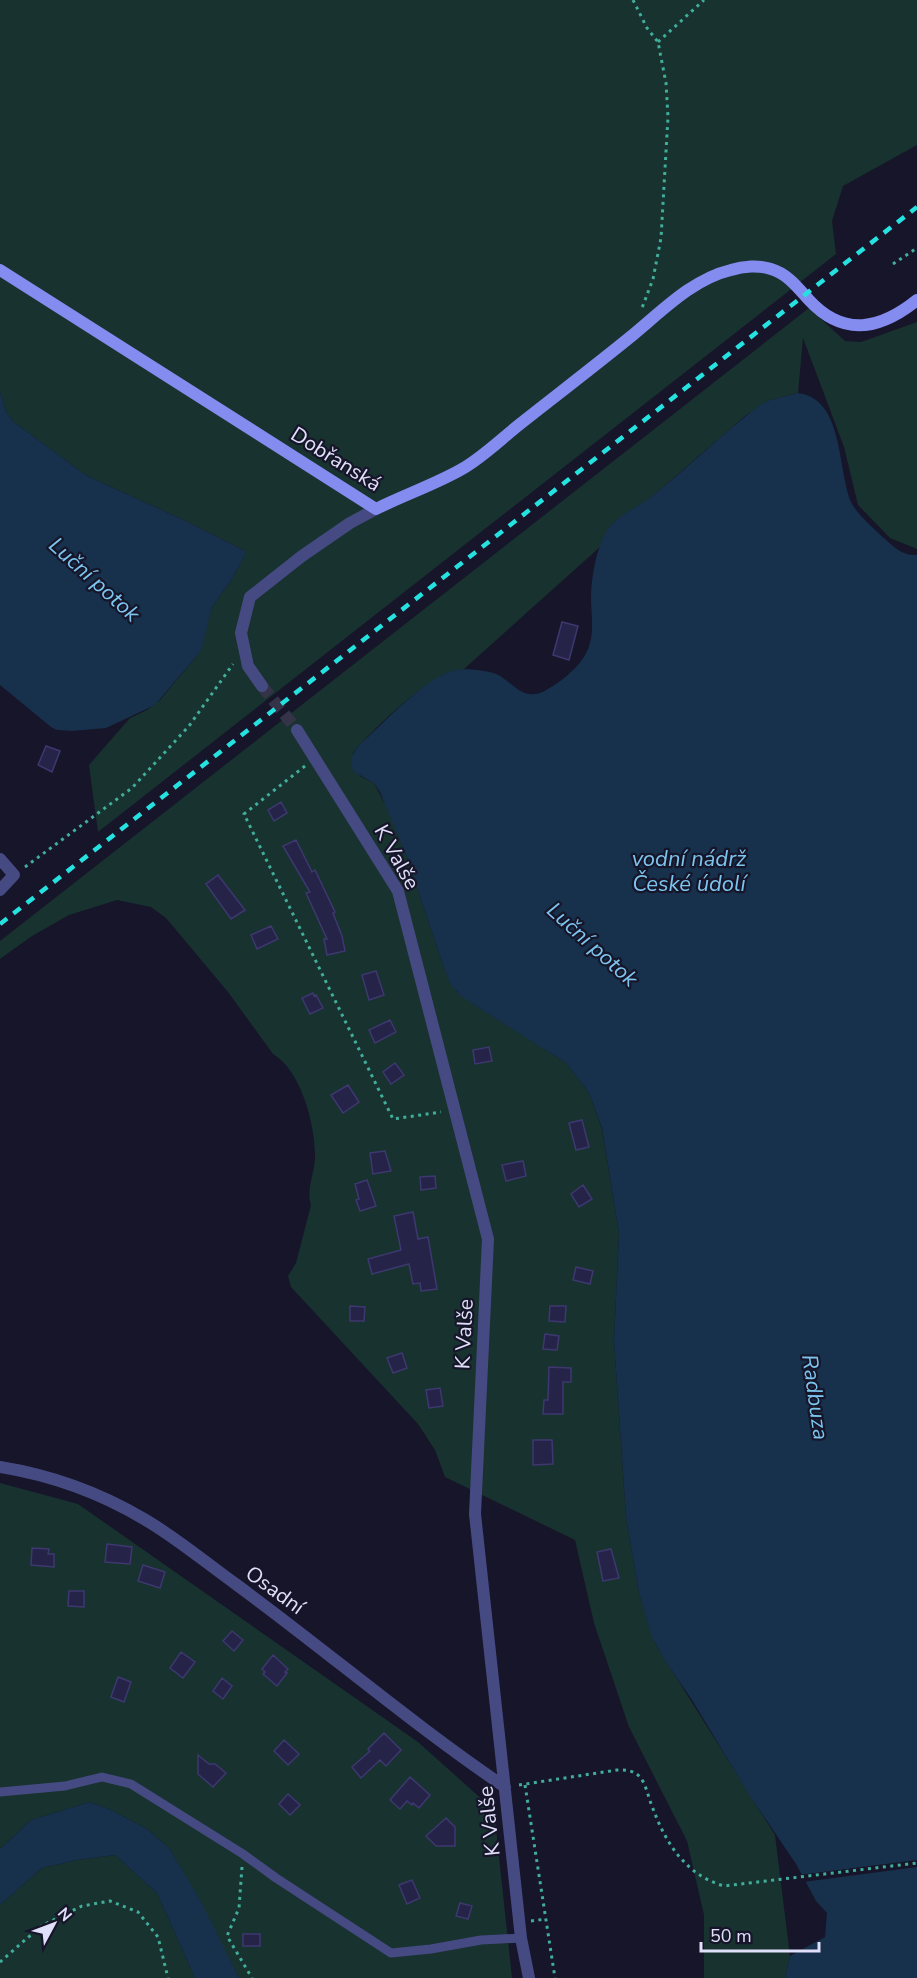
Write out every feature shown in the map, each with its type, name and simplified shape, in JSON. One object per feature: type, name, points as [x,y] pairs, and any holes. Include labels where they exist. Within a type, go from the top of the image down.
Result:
[{"type":"street","name":"Dobřanská","points":[[0,270],[376,509],[463,468],[670,303],[710,277],[732,269],[756,266],[772,269],[787,276],[811,302],[837,322],[852,326],[866,326],[882,321],[902,312],[917,300]]},
{"type":"street","points":[[262,686],[248,666],[241,633],[250,597],[302,556],[376,509]]},
{"type":"street","name":"K Valše","points":[[297,730],[398,891],[488,1239],[475,1514],[522,1938],[529,1978]]},
{"type":"street","points":[[0,859],[14,875],[0,890]]},
{"type":"street","name":"Osadní","points":[[0,1467],[24,1471],[79,1487],[145,1519],[279,1616],[447,1748],[505,1787]]},
{"type":"lane","points":[[0,1792],[64,1786],[102,1777],[131,1784],[243,1854],[391,1953],[481,1940],[522,1938]]},
{"type":"path","points":[[633,0],[647,28],[658,42],[666,83],[668,117],[661,238],[653,279],[635,333]]},
{"type":"path","points":[[658,42],[704,0]]},
{"type":"path","points":[[893,264],[917,248]]},
{"type":"path","points":[[14,875],[132,788],[189,726],[244,649]]},
{"type":"path","points":[[315,758],[244,814],[393,1119],[455,1110]]},
{"type":"path","points":[[505,1787],[617,1770],[632,1772],[643,1782],[659,1827],[673,1850],[695,1874],[724,1886],[917,1863]]},
{"type":"path","points":[[525,1785],[555,1978]]},
{"type":"path","points":[[243,1854],[239,1908],[227,1936],[252,1978]]},
{"type":"path","points":[[0,1962],[41,1926],[82,1906],[110,1901],[138,1912],[158,1937],[168,1978]]},
{"type":"green space","points":[[0,0],[917,0],[917,145],[843,186],[832,221],[836,254],[98,832],[89,765],[130,718],[147,710],[160,700],[196,657],[212,607],[232,579],[245,551],[186,521],[87,476],[14,422],[6,412],[0,391]]},
{"type":"green space","points":[[809,308],[845,341],[861,342],[917,322],[917,549],[890,538],[858,505],[844,447],[803,338],[798,393],[770,400],[745,416],[654,495],[610,527],[600,547],[464,669],[451,672],[436,680],[404,702],[353,753],[360,776],[374,783],[390,813],[444,968],[457,992],[566,1063],[589,1093],[602,1129],[619,1233],[614,1341],[626,1517],[639,1593],[656,1645],[775,1835],[790,1956],[785,1978],[704,1978],[704,1915],[687,1841],[629,1727],[594,1623],[575,1540],[445,1477],[435,1450],[418,1424],[291,1287],[288,1276],[296,1263],[311,1205],[310,1188],[315,1159],[310,1117],[292,1073],[273,1054],[228,992],[166,918],[151,907],[117,900],[69,915],[32,936],[0,959],[0,941]]},
{"type":"green space","points":[[0,1483],[78,1504],[418,1742],[494,1810],[512,1978],[239,1978],[169,1848],[147,1829],[90,1802],[31,1820],[0,1849]]},
{"type":"green space","points":[[115,1855],[157,1893],[195,1978],[0,1978],[0,1905],[42,1868]]},
{"type":"water","name":"Luční potok","points":[[0,391],[6,412],[14,422],[87,476],[186,521],[245,551],[232,579],[212,607],[201,651],[155,705],[106,728],[57,730],[0,685]]},
{"type":"water","name":"vodní nádrž České údolí","points":[[798,393],[813,398],[824,408],[831,421],[851,502],[872,527],[896,548],[903,553],[917,555],[917,1978],[785,1978],[790,1956],[825,1937],[827,1913],[816,1901],[796,1864],[748,1793],[692,1700],[664,1659],[652,1637],[639,1593],[626,1517],[614,1341],[619,1233],[602,1128],[589,1093],[566,1063],[462,997],[451,985],[406,855],[380,792],[374,783],[354,772],[351,761],[358,747],[388,718],[411,697],[446,673],[466,669],[491,673],[500,676],[527,694],[540,693],[561,680],[579,664],[590,643],[593,573],[599,547],[610,526],[650,498],[760,405]]},
{"type":"water","points":[[90,1802],[147,1829],[169,1848],[199,1898],[239,1978],[195,1978],[157,1893],[115,1855],[42,1868],[0,1905],[0,1849],[31,1820]]},
{"type":"pier","points":[[917,1860],[917,1867],[803,1882],[799,1875]]},
{"type":"building","points":[[562,622],[578,626],[569,660],[553,655]]},
{"type":"building","points":[[46,746],[60,751],[52,772],[38,765]]},
{"type":"building","points":[[281,802],[287,813],[274,821],[268,810]]},
{"type":"building","points":[[296,840],[312,872],[315,870],[335,912],[333,913],[345,951],[327,955],[324,939],[327,939],[306,893],[310,892],[283,846]]},
{"type":"building","points":[[218,875],[245,910],[231,919],[206,884]]},
{"type":"building","points":[[271,926],[278,939],[257,949],[251,935]]},
{"type":"building","points":[[376,971],[384,995],[369,1000],[362,975]]},
{"type":"building","points":[[313,993],[323,1008],[310,1014],[302,998]]},
{"type":"building","points":[[390,1020],[396,1032],[375,1043],[369,1030]]},
{"type":"building","points":[[489,1047],[492,1061],[475,1064],[473,1050]]},
{"type":"building","points":[[395,1063],[404,1075],[391,1084],[383,1072]]},
{"type":"building","points":[[348,1085],[359,1102],[343,1113],[331,1095]]},
{"type":"building","points":[[582,1120],[589,1147],[576,1150],[569,1123]]},
{"type":"building","points":[[385,1151],[391,1171],[373,1174],[370,1153]]},
{"type":"building","points":[[523,1161],[526,1176],[506,1181],[502,1165]]},
{"type":"building","points":[[435,1176],[436,1188],[421,1190],[420,1177]]},
{"type":"building","points":[[367,1180],[376,1206],[360,1211],[356,1200],[359,1199],[355,1184]]},
{"type":"building","points":[[583,1185],[592,1199],[579,1207],[571,1194]]},
{"type":"building","points":[[413,1212],[418,1239],[428,1237],[437,1289],[421,1291],[420,1283],[413,1284],[409,1264],[372,1274],[368,1259],[401,1250],[394,1216]]},
{"type":"building","points":[[576,1267],[593,1271],[590,1284],[573,1280]]},
{"type":"building","points":[[350,1306],[365,1307],[364,1321],[350,1321]]},
{"type":"building","points":[[550,1306],[566,1306],[565,1322],[549,1321]]},
{"type":"building","points":[[545,1334],[559,1336],[557,1350],[543,1349]]},
{"type":"building","points":[[402,1353],[407,1368],[393,1373],[387,1358]]},
{"type":"building","points":[[549,1367],[571,1368],[571,1382],[563,1382],[563,1414],[543,1414],[544,1400],[548,1400]]},
{"type":"building","points":[[440,1388],[443,1406],[429,1408],[426,1390]]},
{"type":"building","points":[[533,1440],[552,1440],[553,1464],[533,1465]]},
{"type":"building","points":[[107,1544],[132,1547],[130,1564],[105,1562]]},
{"type":"building","points":[[32,1548],[49,1549],[48,1554],[54,1554],[54,1567],[31,1565]]},
{"type":"building","points":[[611,1549],[619,1578],[603,1581],[597,1552]]},
{"type":"building","points":[[143,1565],[165,1572],[160,1588],[138,1581]]},
{"type":"building","points":[[69,1591],[84,1591],[84,1607],[68,1606]]},
{"type":"building","points":[[232,1631],[243,1640],[234,1651],[223,1641]]},
{"type":"building","points":[[181,1652],[195,1662],[183,1678],[170,1668]]},
{"type":"building","points":[[273,1655],[288,1669],[277,1686],[263,1674],[265,1672],[262,1669]]},
{"type":"building","points":[[118,1677],[131,1682],[124,1702],[111,1697]]},
{"type":"building","points":[[222,1678],[232,1686],[223,1699],[213,1691]]},
{"type":"building","points":[[384,1733],[401,1750],[386,1766],[380,1760],[361,1778],[352,1767],[370,1751],[368,1749]]},
{"type":"building","points":[[284,1740],[299,1754],[288,1765],[274,1751]]},
{"type":"building","points":[[198,1755],[226,1773],[213,1787],[198,1774]]},
{"type":"building","points":[[410,1777],[430,1795],[419,1808],[407,1801],[400,1809],[390,1800]]},
{"type":"building","points":[[288,1794],[300,1805],[290,1815],[279,1804]]},
{"type":"building","points":[[446,1818],[455,1827],[455,1846],[436,1846],[426,1836]]},
{"type":"building","points":[[412,1880],[420,1898],[407,1904],[399,1885]]},
{"type":"building","points":[[460,1903],[472,1906],[468,1919],[456,1916]]},
{"type":"building","points":[[243,1934],[260,1934],[260,1946],[243,1946]]},
{"type":"tunnel","points":[[262,686],[297,730]]},
{"type":"railway","points":[[0,924],[917,207]]},
{"type":"water label","name":"Radbuza","points":[[816,1397]]}]
